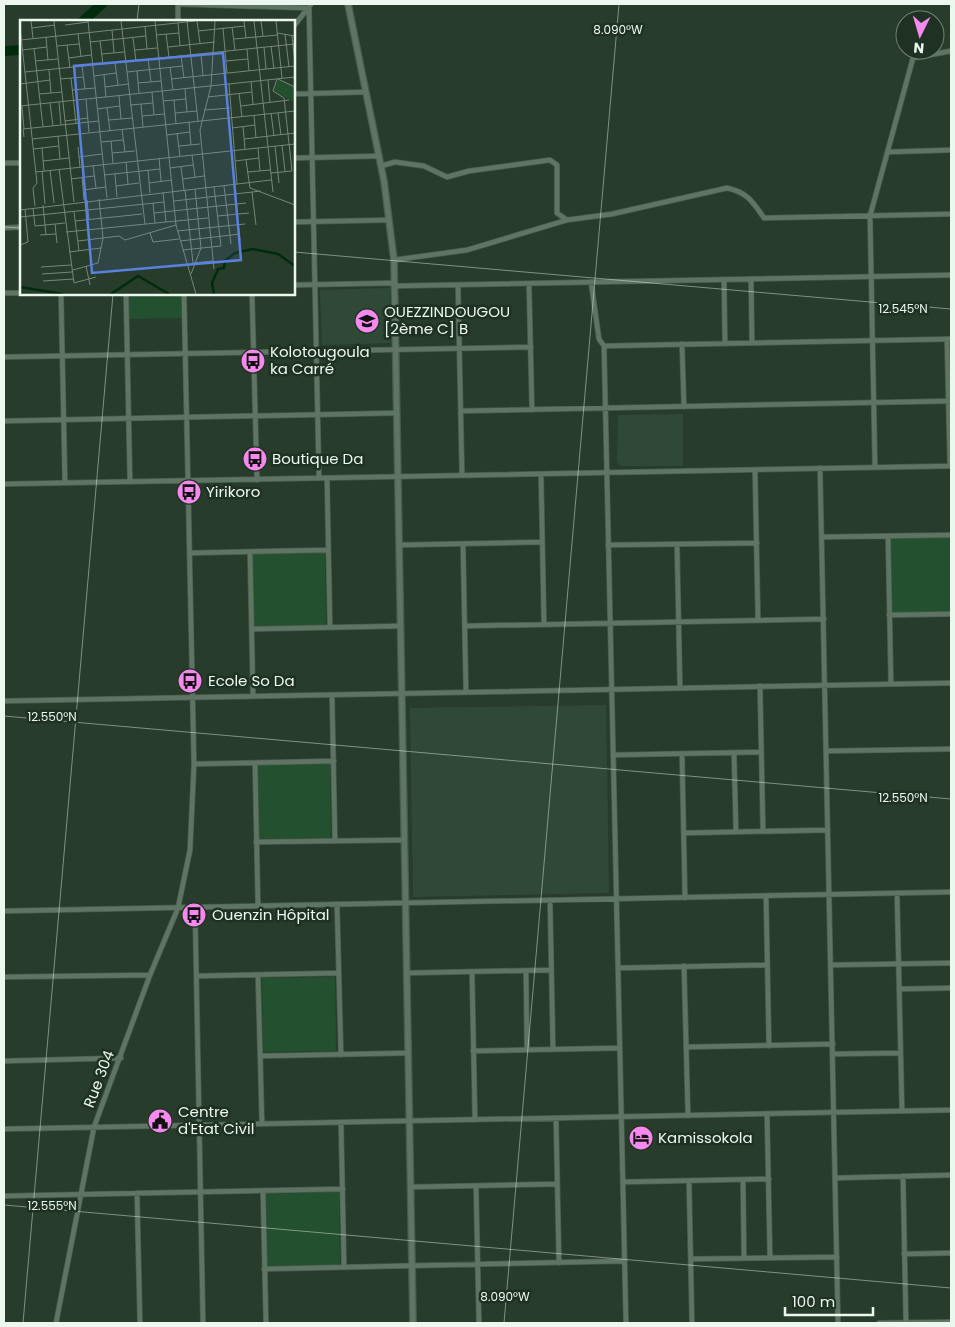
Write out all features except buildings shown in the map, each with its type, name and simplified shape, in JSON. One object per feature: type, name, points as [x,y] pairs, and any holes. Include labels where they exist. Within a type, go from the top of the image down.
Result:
[{"type":"street","points":[[178,20],[178,4],[310,6]]},
{"type":"street","points":[[348,4],[381,166],[394,260],[413,1323]]},
{"type":"street","points":[[295,25],[310,6]]},
{"type":"street","points":[[310,6],[319,478]]},
{"type":"street","points":[[875,467],[870,216],[913,58],[951,51]]},
{"type":"street","points":[[295,94],[365,92]]},
{"type":"street","points":[[888,152],[951,150]]},
{"type":"street","points":[[295,158],[379,156]]},
{"type":"street","points":[[381,166],[395,162],[424,166],[447,177],[468,171],[550,160],[557,165],[557,213],[567,220]]},
{"type":"street","points":[[4,163],[20,163]]},
{"type":"street","points":[[394,260],[468,250],[567,220],[612,214],[727,188],[740,191],[756,206],[764,218],[951,214]]},
{"type":"street","points":[[295,222],[389,220]]},
{"type":"street","points":[[4,228],[20,227]]},
{"type":"street","points":[[295,285],[529,284],[951,275]]},
{"type":"street","points":[[751,279],[752,343]]},
{"type":"street","points":[[724,280],[725,344]]},
{"type":"street","points":[[591,282],[599,339],[604,346],[626,1323]]},
{"type":"street","points":[[529,284],[532,410]]},
{"type":"street","points":[[458,285],[462,476]]},
{"type":"street","points":[[4,293],[20,293]]},
{"type":"street","points":[[61,295],[65,483]]},
{"type":"street","points":[[126,295],[130,482]]},
{"type":"street","name":"Rue 304","points":[[56,1323],[94,1127],[150,975],[178,908],[190,850],[194,764],[184,295]]},
{"type":"street","points":[[252,295],[257,480]]},
{"type":"street","points":[[4,484],[950,466],[949,339],[604,346]]},
{"type":"street","points":[[682,344],[684,407]]},
{"type":"street","points":[[4,357],[531,347]]},
{"type":"street","points":[[461,411],[950,401]]},
{"type":"street","points":[[4,421],[396,413]]},
{"type":"street","points":[[820,468],[838,1323]]},
{"type":"street","points":[[755,470],[758,620]]},
{"type":"street","points":[[541,474],[544,624]]},
{"type":"street","points":[[327,478],[330,627]]},
{"type":"street","points":[[822,538],[951,535]]},
{"type":"street","points":[[888,536],[891,684]]},
{"type":"street","points":[[399,545],[542,542]]},
{"type":"street","points":[[608,545],[757,542]]},
{"type":"street","points":[[463,544],[466,692]]},
{"type":"street","points":[[677,544],[680,688]]},
{"type":"street","points":[[190,553],[328,550]]},
{"type":"street","points":[[250,552],[253,696]]},
{"type":"street","points":[[889,615],[951,614]]},
{"type":"street","points":[[465,626],[824,618]]},
{"type":"street","points":[[252,629],[400,626]]},
{"type":"street","points":[[4,701],[951,683]]},
{"type":"street","points":[[760,686],[763,831]]},
{"type":"street","points":[[332,695],[335,841]]},
{"type":"street","points":[[826,751],[951,749]]},
{"type":"street","points":[[613,755],[761,752]]},
{"type":"street","points":[[734,753],[736,832]]},
{"type":"street","points":[[682,754],[685,898]]},
{"type":"street","points":[[194,764],[334,761]]},
{"type":"street","points":[[254,762],[258,906]]},
{"type":"street","points":[[684,832],[828,830]]},
{"type":"street","points":[[256,842],[404,840]]},
{"type":"street","points":[[4,911],[951,892]]},
{"type":"street","points":[[897,893],[902,1111]]},
{"type":"street","points":[[766,896],[769,1046]]},
{"type":"street","points":[[550,900],[553,1049]]},
{"type":"street","points":[[337,904],[340,1055]]},
{"type":"street","points":[[195,907],[203,1323]]},
{"type":"street","points":[[831,965],[951,963]]},
{"type":"street","points":[[618,968],[767,965]]},
{"type":"street","points":[[684,966],[688,1116]]},
{"type":"street","points":[[407,973],[551,970]]},
{"type":"street","points":[[526,971],[527,1050]]},
{"type":"street","points":[[472,972],[475,1120]]},
{"type":"street","points":[[197,976],[339,974]]},
{"type":"street","points":[[4,976],[150,975]]},
{"type":"street","points":[[258,975],[262,1124]]},
{"type":"street","points":[[899,989],[951,988]]},
{"type":"street","points":[[686,1047],[833,1044]]},
{"type":"street","points":[[473,1051],[620,1048]]},
{"type":"street","points":[[260,1056],[408,1053]]},
{"type":"street","points":[[833,1054],[900,1053]]},
{"type":"street","points":[[4,1061],[121,1058]]},
{"type":"street","points":[[4,1129],[951,1110]]},
{"type":"street","points":[[767,1114],[770,1258]]},
{"type":"street","points":[[556,1118],[559,1263]]},
{"type":"street","points":[[341,1122],[344,1267]]},
{"type":"street","points":[[835,1178],[951,1175]]},
{"type":"street","points":[[903,1176],[906,1323]]},
{"type":"street","points":[[623,1182],[769,1179]]},
{"type":"street","points":[[743,1180],[744,1258]]},
{"type":"street","points":[[689,1181],[692,1323]]},
{"type":"street","points":[[411,1187],[557,1184]]},
{"type":"street","points":[[476,1186],[479,1323]]},
{"type":"street","points":[[4,1196],[343,1189]]},
{"type":"street","points":[[263,1190],[266,1323]]},
{"type":"street","points":[[137,1193],[140,1323]]},
{"type":"street","points":[[904,1254],[951,1253]]},
{"type":"street","points":[[691,1260],[837,1257]]},
{"type":"street","points":[[264,1268],[625,1261]]},
{"type":"street","points":[[879,1323],[951,1322]]},
{"type":"shaded area","points":[[390,288],[391,343],[322,345],[320,290]]},
{"type":"shaded area","points":[[683,414],[683,466],[621,466],[617,462],[618,415]]},
{"type":"shaded area","points":[[606,705],[609,893],[413,897],[410,708]]},
{"type":"green space","points":[[127,295],[182,295],[183,318],[128,319]]},
{"type":"green space","points":[[951,537],[951,612],[891,612],[890,538]]},
{"type":"green space","points":[[325,551],[326,626],[253,627],[252,552]]},
{"type":"green space","points":[[330,764],[331,838],[258,839],[257,765]]},
{"type":"green space","points":[[335,977],[336,1051],[263,1052],[262,978]]},
{"type":"green space","points":[[266,1191],[339,1191],[340,1265],[267,1266]]},
{"type":"waterway","points":[[84,20],[102,4]]},
{"type":"waterway","points":[[4,51],[20,50]]},
{"type":"place","name":"OUEZZINDOUGOU [2ème C] B","points":[[367,321]]},
{"type":"place","name":"Kolotougoula ka Carré","points":[[253,361]]},
{"type":"place","name":"Boutique Da","points":[[255,459]]},
{"type":"place","name":"Yirikoro","points":[[189,492]]},
{"type":"place","name":"Ecole So Da","points":[[190,681]]},
{"type":"place","name":"Ouenzin Hôpital","points":[[194,915]]},
{"type":"place","name":"Centre d'Etat Civil","points":[[160,1121]]},
{"type":"place","name":"Kamissokola","points":[[641,1138]]}]
